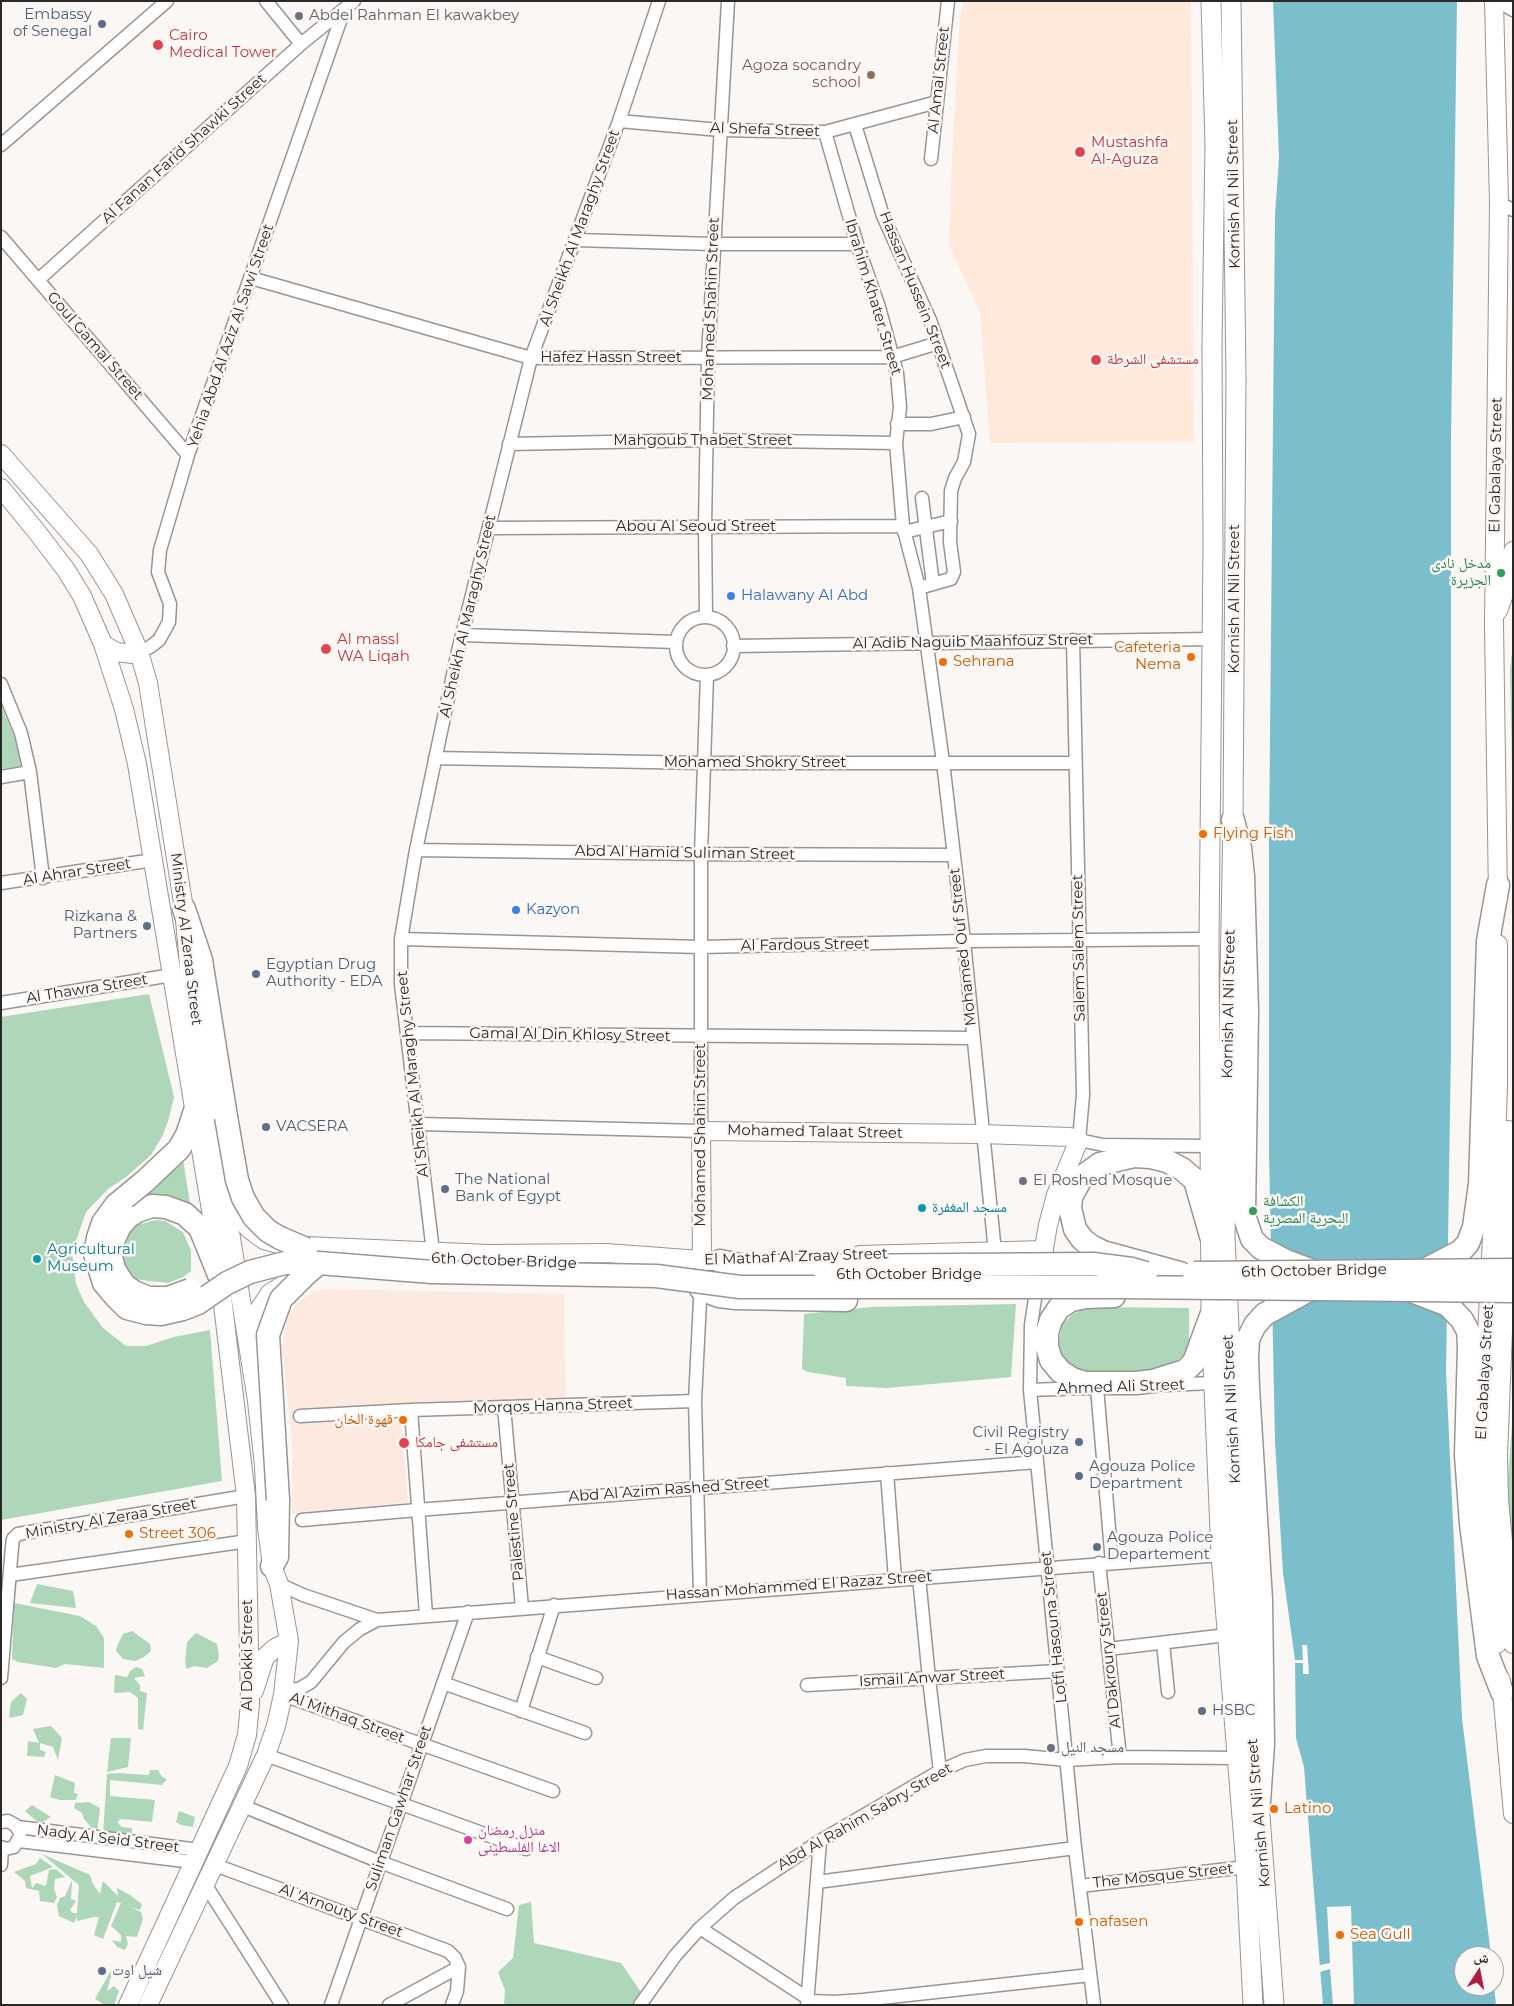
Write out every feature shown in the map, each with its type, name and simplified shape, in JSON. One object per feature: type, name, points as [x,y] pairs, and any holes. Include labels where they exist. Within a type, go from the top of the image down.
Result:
[{"type":"highway","points":[[1233,820],[1240,848],[1243,876],[1247,1011],[1243,1198],[1245,1221],[1252,1239],[1261,1248],[1286,1261],[1311,1280],[1265,1314],[1255,1325],[1248,1339],[1247,1373],[1261,1610],[1264,1744],[1259,1802]]},
{"type":"highway","points":[[1423,1270],[1461,1251],[1468,1243],[1474,1227],[1480,1184],[1488,941],[1498,885]]},
{"type":"highway","points":[[184,909],[201,960],[226,1117],[242,1198],[254,1217],[268,1231],[320,1262]]},
{"type":"highway","points":[[195,1111],[187,1135],[179,1149],[116,1205],[103,1223],[95,1254],[104,1284],[127,1308],[146,1314],[161,1314],[198,1303],[250,1272],[285,1263],[320,1262]]},
{"type":"highway","points":[[1181,1280],[1102,1252],[1082,1238],[1071,1219],[1070,1208],[1071,1196],[1082,1177],[1100,1164],[1134,1156],[1151,1157],[1167,1161],[1182,1169],[1195,1180],[1211,1236]]},
{"type":"highway","points":[[222,1282],[200,1228],[186,1214],[166,1206],[152,1206],[137,1210],[120,1226],[112,1243],[111,1257],[114,1269],[124,1285],[134,1292],[149,1298],[168,1298],[185,1293],[200,1286],[231,1265],[252,1255],[273,1251],[320,1262]]},
{"type":"highway","points":[[711,1260],[745,1266],[1093,1264],[1132,1269],[1146,1273]]},
{"type":"highway","points":[[276,1575],[278,1500],[268,1335],[281,1299],[304,1275],[320,1262]]},
{"type":"highway","name":"6th October Bridge","points":[[320,1262],[656,1265],[750,1276],[1146,1273],[1181,1280]]},
{"type":"highway","name":"6th October Bridge","points":[[320,1262],[432,1272],[656,1276],[740,1287],[1121,1287],[1181,1280],[1311,1280],[1423,1270],[1513,1270]]},
{"type":"highway","points":[[1181,1280],[1139,1295],[1086,1297],[1071,1300],[1060,1308],[1051,1320],[1046,1333],[1047,1347],[1051,1360],[1060,1372],[1072,1379],[1091,1385],[1153,1381],[1185,1371],[1194,1362],[1211,1316]]},
{"type":"highway","name":"6th October Bridge","points":[[1311,1280],[1409,1290],[1513,1291]]},
{"type":"highway","points":[[701,1289],[719,1296],[736,1298],[846,1300],[1036,1298],[1100,1292],[1121,1287]]},
{"type":"highway","points":[[1409,1290],[1448,1305],[1462,1320],[1468,1331],[1470,1346],[1466,1445],[1471,1524],[1488,1656],[1502,1692]]},
{"type":"main road","name":"Kornish Al Nil Street","points":[[1211,1],[1215,144],[1212,345],[1210,939],[1212,1383],[1221,1555],[1246,1867],[1252,2005]]},
{"type":"main road","name":"Kornish Al Nil Street","points":[[1231,1],[1236,377],[1233,820],[1224,1237],[1239,1556],[1253,1758],[1259,1802],[1274,2005]]},
{"type":"main road","points":[[1212,345],[1226,344],[1236,336]]},
{"type":"main road","points":[[1212,368],[1225,370],[1236,377]]},
{"type":"street","points":[[1,145],[167,1]]},
{"type":"street","points":[[266,1],[301,44]]},
{"type":"street","name":"Al Fanan Farid Shawki Street","points":[[38,280],[301,44],[354,1]]},
{"type":"street","name":"Mohamed Shahin Street","points":[[706,617],[705,526],[708,357],[728,1]]},
{"type":"street","name":"Al Amal Street","points":[[931,159],[948,1]]},
{"type":"street","points":[[1496,1],[1513,10]]},
{"type":"street","name":"El Gabalaya Street","points":[[1496,1],[1506,206],[1494,624],[1498,885],[1498,1087],[1481,1485],[1513,1814]]},
{"type":"street","name":"Al Sheikh Al Maraghy Street","points":[[433,1252],[401,984],[402,939],[416,850],[462,635],[531,358],[619,121],[657,2]]},
{"type":"street","name":"Yehia Abd Al Aziz Al Sawi Street","points":[[139,652],[150,648],[159,640],[169,622],[171,615],[170,604],[161,583],[158,561],[188,455],[344,10]]},
{"type":"street","name":"Al Shefa Street","points":[[619,121],[720,130],[825,132],[937,102]]},
{"type":"street","name":"Hassan Hussein Street","points":[[855,125],[883,216],[930,320],[969,434],[964,462],[953,485],[950,542],[954,572],[951,578],[933,584]]},
{"type":"street","name":"Ibrahim Khater Street","points":[[825,132],[857,244],[879,307],[900,390],[896,443],[903,529],[919,588],[926,642]]},
{"type":"street","name":"Goul Gamal Street","points":[[1,237],[188,455]]},
{"type":"street","points":[[576,240],[713,244],[857,244]]},
{"type":"street","name":"Hafez Hassn Street","points":[[251,278],[531,358],[892,356],[938,343]]},
{"type":"street","points":[[897,424],[931,424],[964,417]]},
{"type":"street","name":"Mahgoub Thabet Street","points":[[509,444],[707,440],[896,443]]},
{"type":"street","name":"Ministry Al Zeraa Street","points":[[1,454],[89,554],[114,594],[139,652],[148,682],[184,909],[191,987],[248,1335]]},
{"type":"street","name":"Ministry Al Zeraa Street","points":[[1,488],[66,570],[82,596],[103,644],[124,709],[137,764],[222,1282]]},
{"type":"street","points":[[919,588],[933,584],[922,498]]},
{"type":"street","name":"Abou Al Seoud Street","points":[[489,528],[705,526],[903,529],[926,527],[950,521]]},
{"type":"street","points":[[1494,624],[1509,580],[1513,551]]},
{"type":"street","points":[[706,617],[722,623],[732,637],[734,646],[729,662],[715,673],[707,675],[696,674],[687,669],[678,657],[676,642],[683,627],[690,621],[706,617]]},
{"type":"street","points":[[462,635],[676,642]]},
{"type":"street","name":"Al Adib Naguib Maahfouz Street","points":[[734,646],[1212,639]]},
{"type":"street","name":"Salem Salem Street","points":[[1044,1250],[1056,1195],[1079,1140],[1083,1094],[1078,940],[1073,640]]},
{"type":"street","name":"Mohamed Ouf Street","points":[[926,642],[943,762],[964,941],[995,1252]]},
{"type":"street","points":[[103,644],[116,652],[124,654],[139,652]]},
{"type":"street","name":"Mohamed Shahin Street","points":[[700,1594],[695,1401],[701,1289],[711,1260],[701,1131],[702,854],[707,675]]},
{"type":"street","points":[[124,709],[128,694],[140,684],[148,682]]},
{"type":"street","points":[[1,684],[21,733],[30,772],[43,878]]},
{"type":"street","name":"Mohamed Shokry Street","points":[[435,758],[828,764],[943,762],[1075,763]]},
{"type":"street","points":[[1,777],[30,772]]},
{"type":"street","name":"Abd Al Hamid Suliman Street","points":[[416,850],[702,854],[954,854]]},
{"type":"street","name":"Al Ahrar Street","points":[[1,883],[153,860]]},
{"type":"street","name":"El Gabalaya Street","points":[[1498,928],[1503,940],[1508,1115],[1507,1229],[1498,1456],[1499,1500],[1513,1644]]},
{"type":"street","name":"Al Fardous Street","points":[[402,939],[701,947],[964,941],[1210,939]]},
{"type":"street","name":"Al Thawra Street","points":[[1,1003],[172,974]]},
{"type":"street","name":"Gamal Al Din Khlosy Street","points":[[407,1033],[973,1038]]},
{"type":"street","name":"Mohamed Talaat Street","points":[[419,1124],[701,1131],[1060,1135],[1103,1145],[1210,1146]]},
{"type":"street","name":"El Mathaf Al Zraay Street","points":[[222,1180],[238,1215],[249,1229],[264,1240],[282,1245],[433,1252],[606,1253],[711,1260],[790,1256],[1044,1250]]},
{"type":"street","points":[[320,1262],[330,1266],[332,1253],[338,1248]]},
{"type":"street","name":"Lotfi Hasouna Street","points":[[1044,1250],[1031,1324],[1030,1390],[1075,1848],[1094,2005]]},
{"type":"street","name":"El Mathaf Al Zraay Street","points":[[248,1335],[256,1314],[270,1293],[320,1262],[400,1279],[649,1284],[701,1289],[1036,1292]]},
{"type":"street","name":"Al Dokki Street","points":[[128,2005],[238,1766],[247,1735],[250,1704],[246,1496],[222,1282]]},
{"type":"street","name":"Al Dokki Street","points":[[148,2005],[266,1755],[276,1726],[283,1692],[289,1641],[267,1527],[264,1466],[248,1335]]},
{"type":"street","name":"Ahmed Ali Street","points":[[1030,1390],[1091,1385],[1212,1383]]},
{"type":"street","points":[[1091,1385],[1105,1563]]},
{"type":"street","name":"Morqos Hanna Street","points":[[300,1416],[411,1410],[695,1401]]},
{"type":"street","name":"Palestine Street","points":[[504,1407],[522,1608]]},
{"type":"street","points":[[411,1410],[426,1615]]},
{"type":"street","name":"Abd Al Azim Rashed Street","points":[[302,1520],[1037,1462]]},
{"type":"street","points":[[887,1473],[895,1579]]},
{"type":"street","name":"Ministry Al Zeraa Street","points":[[1,1678],[12,1546],[13,1539],[18,1534],[246,1496]]},
{"type":"street","points":[[10,1575],[248,1541]]},
{"type":"street","name":"Hassan Mohammed El Razaz Street","points":[[283,1692],[299,1689],[311,1682],[344,1642],[360,1629],[377,1620],[1221,1555]]},
{"type":"street","name":"Al Dakroury Street","points":[[1105,1563],[1108,1650],[1120,1757]]},
{"type":"street","name":"Hassan Mohammed El Razaz Street","points":[[276,1575],[302,1595],[377,1620]]},
{"type":"street","points":[[920,1577],[929,1679],[940,1771]]},
{"type":"street","points":[[520,1711],[554,1605]]},
{"type":"street","name":"Suliman Gawhar Street","points":[[331,2005],[468,1612]]},
{"type":"street","points":[[1108,1650],[1227,1634]]},
{"type":"street","points":[[250,1704],[265,1657],[275,1648],[289,1641]]},
{"type":"street","points":[[1163,1643],[1168,1692]]},
{"type":"street","points":[[537,1657],[596,1678]]},
{"type":"street","name":"Ismail Anwar Street","points":[[807,1685],[1058,1671]]},
{"type":"street","points":[[443,1683],[585,1733]]},
{"type":"street","name":"Al Mithaq Street","points":[[283,1692],[553,1791]]},
{"type":"street","points":[[266,1755],[526,1849]]},
{"type":"street","name":"Abd Al Rahim Sabry Street","points":[[640,2005],[674,1956],[700,1928],[734,1898],[820,1841],[940,1771],[965,1760],[986,1756],[1024,1756],[1067,1760],[1120,1757],[1236,1758]]},
{"type":"street","points":[[243,1806],[380,1862],[507,1909]]},
{"type":"street","name":"Nady Al Seid Street","points":[[1,1822],[12,1822],[18,1827],[105,1844],[196,1856]]},
{"type":"street","points":[[1,1865],[2,1848],[14,1846],[19,1841],[18,1827]]},
{"type":"street","name":"Nady Al Seid Street","points":[[19,1841],[105,1844]]},
{"type":"street","points":[[807,2001],[820,1841]]},
{"type":"street","points":[[817,1882],[1075,1848]]},
{"type":"street","name":"Al 'Arnouty Street","points":[[215,1865],[448,1951],[455,1958],[458,1968]]},
{"type":"street","name":"The Mosque Street","points":[[1080,1886],[1246,1867]]},
{"type":"street","points":[[205,1884],[282,2005]]},
{"type":"street","points":[[700,1928],[807,2001],[863,2000],[1090,1975]]},
{"type":"street","points":[[389,2005],[458,1968]]},
{"type":"street","points":[[452,2005],[457,1991],[458,1968]]},
{"type":"shaded area","points":[[964,1],[1191,1],[1194,442],[990,443],[980,313],[949,245],[960,16]]},
{"type":"shaded area","points":[[327,1289],[564,1294],[566,1400],[400,1405],[408,1502],[292,1514],[292,1442],[282,1347],[286,1322],[297,1303],[313,1292]]},
{"type":"green space","points":[[1513,645],[1513,821],[1510,669]]},
{"type":"green space","points":[[1,705],[16,741],[21,766],[1,769]]},
{"type":"green space","name":"Agricultural Museum","points":[[149,994],[174,1097],[169,1118],[163,1135],[151,1155],[126,1177],[108,1189],[86,1212],[72,1252],[76,1284],[84,1302],[103,1328],[126,1346],[146,1346],[174,1337],[210,1330],[222,1481],[1,1520],[1,1017]]},
{"type":"green space","points":[[183,1159],[190,1204],[148,1194]]},
{"type":"green space","points":[[156,1220],[165,1221],[183,1232],[191,1251],[191,1271],[183,1277],[168,1283],[133,1279],[124,1265],[122,1257],[124,1240],[129,1233],[137,1225]]},
{"type":"green space","points":[[1016,1304],[1011,1377],[887,1388],[846,1386],[846,1378],[808,1372],[802,1369],[804,1314],[871,1307]]},
{"type":"green space","points":[[1084,1308],[1189,1308],[1189,1342],[1183,1356],[1157,1372],[1103,1374],[1079,1370],[1067,1363],[1058,1349],[1062,1325],[1072,1315]]},
{"type":"green space","points":[[1513,1411],[1513,1550],[1508,1514],[1508,1478]]},
{"type":"green space","points":[[37,1584],[73,1591],[76,1608],[30,1603]]},
{"type":"green space","points":[[14,1603],[80,1616],[96,1626],[104,1638],[104,1668],[65,1664],[56,1668],[18,1662],[12,1659]]},
{"type":"green space","points":[[132,1631],[150,1644],[151,1651],[135,1661],[123,1659],[116,1651],[123,1634]]},
{"type":"green space","points":[[196,1633],[217,1644],[218,1661],[207,1668],[194,1666],[187,1669],[185,1662],[187,1642]]},
{"type":"green space","points":[[136,1667],[142,1669],[145,1676],[134,1678],[140,1685],[140,1691],[147,1693],[143,1730],[138,1729],[138,1698],[130,1692],[114,1693],[115,1675],[127,1677],[130,1671]]},
{"type":"green space","points":[[21,1693],[27,1699],[23,1715],[9,1718],[11,1702]]},
{"type":"green space","points":[[51,1726],[62,1738],[58,1760],[53,1747],[40,1743],[40,1750],[46,1752],[44,1757],[27,1756],[28,1741],[39,1743],[33,1729]]},
{"type":"green space","points":[[111,1738],[131,1738],[128,1767],[107,1772]]},
{"type":"green space","points":[[150,1770],[158,1770],[162,1777],[167,1779],[162,1785],[110,1780],[110,1796],[155,1800],[152,1822],[121,1819],[117,1822],[122,1827],[132,1828],[132,1835],[122,1836],[117,1832],[103,1835],[107,1774],[149,1775]]},
{"type":"green space","points":[[55,1775],[75,1783],[74,1793],[78,1794],[76,1800],[60,1800],[50,1797]]},
{"type":"green space","points":[[89,1802],[100,1808],[97,1834],[84,1819],[82,1813],[74,1808],[75,1803]]},
{"type":"green space","points":[[32,1805],[51,1817],[40,1824],[25,1811]]},
{"type":"green space","points":[[179,1811],[195,1817],[193,1827],[176,1822]]},
{"type":"green space","points":[[42,1854],[90,1875],[93,1884],[100,1894],[103,1881],[118,1896],[117,1888],[142,1904],[140,1910],[130,1907],[141,1912],[143,1919],[137,1937],[126,1936],[128,1944],[125,1950],[117,1947],[112,1940],[121,1942],[121,1935],[111,1926],[121,1903],[117,1902],[103,1939],[94,1935],[99,1917],[77,1921],[77,1916],[74,1923],[59,1916],[57,1905],[60,1898],[65,1896],[72,1880],[71,1899],[76,1901],[70,1910],[73,1913],[77,1913],[79,1885]]},
{"type":"green space","points":[[40,1858],[53,1867],[30,1876],[32,1888],[36,1883],[46,1886],[49,1870],[56,1869],[65,1877],[55,1879],[54,1889],[57,1897],[54,1903],[40,1901],[39,1891],[26,1888],[25,1881],[14,1872],[36,1864]]},
{"type":"green space","points":[[531,1902],[534,1943],[621,1963],[641,1992],[636,2005],[504,2005],[505,1990],[498,1972],[513,1958],[519,1905]]},
{"type":"green space","points":[[111,1970],[107,1991],[114,1986],[119,1991],[114,2005],[105,2005],[95,1999]]},
{"type":"water","points":[[1273,1],[1457,1],[1451,440],[1451,1047],[1446,1371],[1462,1718],[1490,1946],[1454,1946],[1454,1996],[1495,1996],[1496,2005],[1323,2005],[1304,1767],[1296,1738],[1295,1660],[1283,1573],[1275,1441],[1269,1151],[1269,843],[1275,215],[1279,158]]},
{"type":"pier","points":[[1302,1645],[1307,1645],[1309,1674],[1303,1674],[1303,1663],[1295,1663],[1295,1660],[1303,1660]]},
{"type":"pier","name":"Sea Gull","points":[[1351,1906],[1354,2005],[1333,2005],[1330,1969],[1320,1972],[1320,1965],[1330,1963],[1327,1907]]},
{"type":"place","name":"Abdel Rahman El kawakbey","points":[[299,16]]},
{"type":"place","name":"Embassy of Senegal","points":[[102,24]]},
{"type":"place","name":"Cairo Medical Tower","points":[[158,45]]},
{"type":"place","name":"Agoza socandry school","points":[[871,75]]},
{"type":"place","name":"Mustashfa Al-Aguza","points":[[1080,152]]},
{"type":"place","name":"مستشفى الشرطة","points":[[1096,360]]},
{"type":"place","name":"مدخل نادى الجزيرة","points":[[1501,573]]},
{"type":"place","name":"Halawany Al Abd","points":[[731,596]]},
{"type":"place","name":"Al massl WA Liqah","points":[[326,649]]},
{"type":"place","name":"Cafeteria Nema","points":[[1191,657]]},
{"type":"place","name":"Sehrana","points":[[943,662]]},
{"type":"place","name":"Flying Fish","points":[[1203,834]]},
{"type":"place","name":"Kazyon","points":[[516,910]]},
{"type":"place","name":"Rizkana & Partners","points":[[147,926]]},
{"type":"place","name":"Egyptian Drug Authority - EDA","points":[[256,974]]},
{"type":"place","name":"VACSERA","points":[[266,1127]]},
{"type":"place","name":"El Roshed Mosque","points":[[1023,1181]]},
{"type":"place","name":"The National Bank of Egypt","points":[[445,1189]]},
{"type":"place","name":"مسجد المغفرة","points":[[922,1208]]},
{"type":"place","name":"الكشافة البحرية المصرية","points":[[1253,1211]]},
{"type":"place","name":"Agricultural Museum","points":[[37,1259]]},
{"type":"place","name":"قهوة الخان","points":[[403,1420]]},
{"type":"place","name":"Civil Registry - El Agouza","points":[[1079,1442]]},
{"type":"place","name":"مستشفى جامكا","points":[[404,1443]]},
{"type":"place","name":"Agouza Police Department","points":[[1079,1476]]},
{"type":"place","name":"Street 306","points":[[129,1534]]},
{"type":"place","name":"Agouza Police Departement","points":[[1097,1547]]},
{"type":"place","name":"HSBC","points":[[1202,1711]]},
{"type":"place","name":"مسجد النيل","points":[[1051,1748]]},
{"type":"place","name":"Latino","points":[[1274,1809]]},
{"type":"place","name":"منزل رمضان الاغا الفلسطينى","points":[[468,1840]]},
{"type":"place","name":"nafasen","points":[[1079,1922]]},
{"type":"place","name":"Sea Gull","points":[[1340,1935]]},
{"type":"place","name":"شيل اوت","points":[[102,1971]]}]
